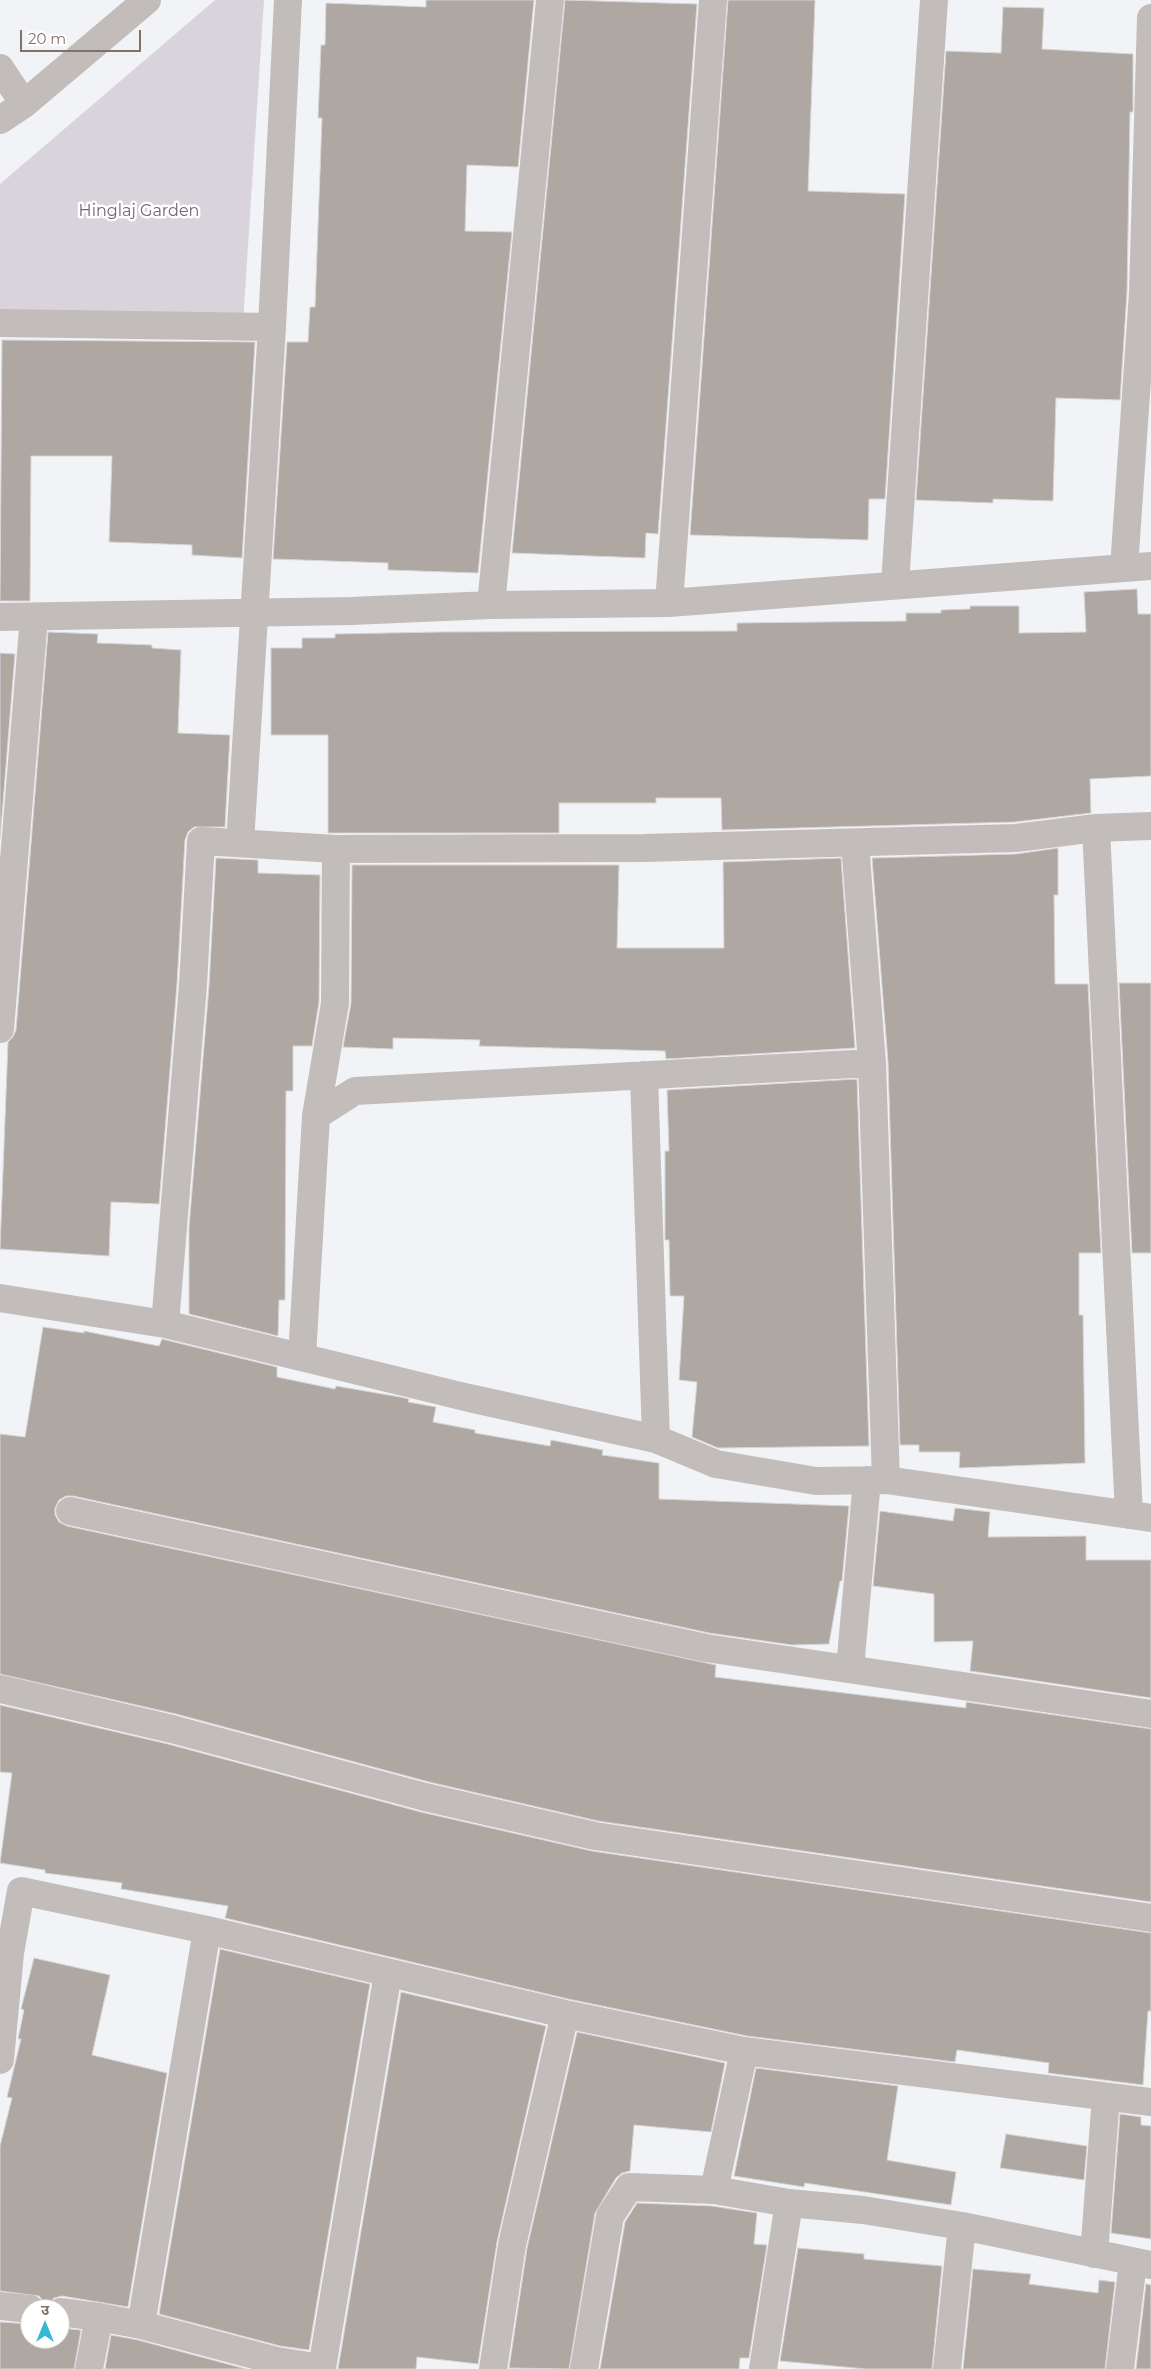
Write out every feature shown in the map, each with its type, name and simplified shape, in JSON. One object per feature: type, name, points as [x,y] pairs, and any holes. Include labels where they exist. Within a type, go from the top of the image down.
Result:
[{"type":"street","points":[[0,120],[24,104],[147,0]]},
{"type":"street","points":[[240,843],[272,327],[288,0]]},
{"type":"street","points":[[491,605],[550,0]]},
{"type":"street","points":[[668,603],[713,0]]},
{"type":"street","points":[[895,584],[934,0]]},
{"type":"street","points":[[1124,568],[1148,254],[1151,18]]},
{"type":"street","points":[[0,68],[24,104]]},
{"type":"street","points":[[0,323],[272,327]]},
{"type":"street","points":[[0,617],[350,612],[491,605],[668,603],[895,584],[1151,566]]},
{"type":"street","points":[[0,1029],[34,617]]},
{"type":"street","points":[[164,1324],[193,985],[201,841],[336,849],[644,848],[1016,838],[1096,828],[1151,826]]},
{"type":"street","points":[[0,1298],[164,1324],[656,1439],[716,1464],[816,1481],[876,1480],[1140,1517],[1096,828]]},
{"type":"street","points":[[850,1668],[876,1480],[872,1063],[854,843]]},
{"type":"street","points":[[302,1357],[316,1116],[335,1003],[336,849]]},
{"type":"street","points":[[316,1116],[356,1091],[872,1063]]},
{"type":"street","points":[[644,1075],[656,1439]]},
{"type":"street","points":[[70,1511],[706,1648],[1151,1714]]},
{"type":"street","points":[[0,1689],[172,1729],[425,1797],[595,1836],[1151,1918]]},
{"type":"street","points":[[0,2060],[5,1952],[21,1892],[207,1930],[565,2014],[744,2051],[1151,2102]]},
{"type":"street","points":[[141,2325],[207,1930]]},
{"type":"street","points":[[70,2313],[141,2325],[276,2365],[322,2368],[388,1973]]},
{"type":"street","points":[[493,2369],[512,2245],[565,2014]]},
{"type":"street","points":[[714,2190],[744,2051]]},
{"type":"street","points":[[1094,2254],[1106,2097]]},
{"type":"street","points":[[584,2369],[610,2216],[629,2187],[714,2190],[789,2203],[863,2210],[962,2226],[1142,2264],[1120,2369]]},
{"type":"street","points":[[763,2369],[789,2203]]},
{"type":"street","points":[[947,2369],[962,2226]]},
{"type":"street","points":[[0,2306],[20,2308]]},
{"type":"street","points":[[90,2369],[99,2317]]},
{"type":"green space","name":"Hinglaj Garden","points":[[215,0],[264,0],[243,323],[0,321],[0,184]]},
{"type":"building","points":[[426,0],[534,0],[518,167],[467,165],[465,231],[512,232],[478,573],[388,570],[388,563],[273,559],[287,342],[308,342],[310,307],[315,307],[322,118],[318,118],[321,45],[325,45],[326,3],[426,7]]},
{"type":"building","points":[[565,0],[697,4],[658,534],[646,533],[645,558],[512,553]]},
{"type":"building","points":[[728,0],[815,0],[808,191],[905,194],[885,499],[869,499],[868,540],[690,535]]},
{"type":"building","points":[[1003,7],[1044,8],[1042,49],[1133,54],[1133,112],[1130,112],[1127,292],[1120,400],[1056,398],[1053,501],[993,499],[993,503],[916,500],[946,51],[1001,53]]},
{"type":"building","points":[[2,340],[255,342],[242,558],[192,555],[192,545],[109,542],[112,456],[31,456],[30,601],[0,601]]},
{"type":"building","points":[[1137,589],[1138,614],[1151,614],[1151,776],[1090,779],[1091,813],[1015,822],[722,830],[721,798],[656,798],[656,803],[559,803],[559,833],[328,833],[328,735],[271,735],[271,648],[302,648],[302,638],[335,638],[335,634],[439,632],[737,631],[737,623],[906,621],[906,613],[941,613],[941,610],[970,609],[970,606],[1019,606],[1019,633],[1086,632],[1084,592]]},
{"type":"building","points":[[48,632],[98,634],[97,643],[152,645],[152,648],[181,650],[178,733],[230,735],[225,827],[194,827],[188,832],[185,840],[177,984],[159,1204],[111,1202],[109,1256],[0,1249],[8,1042],[16,1030]]},
{"type":"building","points":[[0,653],[15,654],[0,839]]},
{"type":"building","points":[[1058,848],[1058,895],[1054,895],[1055,984],[1088,984],[1101,1253],[1079,1253],[1079,1315],[1083,1315],[1085,1463],[959,1468],[960,1452],[919,1452],[919,1445],[900,1445],[888,1062],[872,858],[1016,854]]},
{"type":"building","points":[[216,858],[258,860],[258,873],[320,875],[319,1002],[312,1046],[293,1046],[293,1091],[286,1091],[285,1300],[279,1300],[278,1336],[189,1314],[189,1227],[209,986]]},
{"type":"building","points":[[841,858],[855,1048],[666,1059],[665,1051],[479,1046],[480,1040],[393,1038],[393,1049],[343,1047],[351,1003],[352,865],[619,865],[617,948],[724,948],[723,862]]},
{"type":"building","points":[[1119,983],[1151,983],[1151,1253],[1132,1253]]},
{"type":"building","points":[[857,1079],[869,1446],[718,1448],[692,1437],[697,1382],[679,1380],[684,1296],[670,1296],[669,1240],[665,1240],[665,1151],[669,1151],[667,1090]]},
{"type":"building","points":[[43,1327],[84,1333],[84,1331],[159,1346],[162,1339],[277,1367],[277,1377],[335,1389],[336,1386],[400,1397],[409,1399],[408,1402],[436,1407],[433,1422],[475,1430],[475,1433],[550,1446],[551,1440],[603,1450],[602,1455],[659,1463],[659,1499],[849,1506],[842,1581],[840,1581],[829,1644],[792,1645],[709,1633],[73,1496],[66,1496],[59,1500],[55,1508],[55,1515],[59,1522],[67,1526],[716,1665],[715,1677],[966,1708],[966,1702],[1151,1729],[1151,1902],[598,1821],[429,1782],[176,1714],[0,1674],[0,1434],[25,1437]]},
{"type":"building","points":[[955,1508],[990,1512],[988,1537],[1086,1536],[1086,1560],[1151,1560],[1151,1698],[970,1671],[973,1641],[934,1642],[934,1594],[873,1586],[880,1511],[953,1521]]},
{"type":"building","points":[[0,1705],[168,1744],[421,1812],[592,1851],[1151,1933],[1151,2011],[1148,2011],[1143,2085],[1048,2073],[1049,2063],[957,2050],[955,2062],[747,2036],[568,1999],[225,1918],[228,1906],[121,1889],[122,1883],[45,1873],[45,1870],[0,1863],[12,1773],[0,1772]]},
{"type":"building","points":[[220,1949],[370,1984],[309,2350],[280,2346],[159,2314]]},
{"type":"building","points":[[34,1958],[110,1975],[92,2055],[167,2073],[128,2307],[62,2296],[53,2299],[42,2299],[39,2296],[0,2291],[0,2146],[12,2098],[7,2097],[21,2039],[18,2039],[24,2010],[21,2009]]},
{"type":"building","points":[[401,1992],[546,2026],[497,2242],[478,2364],[417,2357],[416,2369],[338,2369]]},
{"type":"building","points":[[577,2032],[725,2063],[711,2132],[634,2125],[630,2171],[622,2173],[616,2178],[595,2213],[569,2369],[509,2368],[527,2248]]},
{"type":"building","points":[[756,2068],[898,2086],[887,2160],[956,2172],[951,2205],[805,2183],[804,2187],[734,2176]]},
{"type":"building","points":[[1120,2114],[1141,2117],[1141,2125],[1151,2126],[1151,2239],[1111,2233]]},
{"type":"building","points":[[1006,2134],[1087,2146],[1084,2180],[1000,2168]]},
{"type":"building","points":[[637,2203],[712,2206],[757,2213],[754,2244],[767,2245],[749,2358],[740,2358],[739,2369],[600,2369],[625,2222]]},
{"type":"building","points":[[798,2248],[864,2254],[864,2259],[942,2266],[932,2369],[866,2369],[780,2361]]},
{"type":"building","points":[[973,2269],[1031,2274],[1029,2284],[1098,2293],[1099,2280],[1115,2282],[1105,2369],[963,2369]]},
{"type":"building","points":[[1146,2284],[1151,2285],[1151,2369],[1136,2369]]},
{"type":"building","points":[[0,2322],[20,2323],[20,2349],[70,2349],[70,2329],[81,2330],[74,2369],[0,2369]]},
{"type":"building","points":[[111,2335],[138,2340],[246,2369],[105,2369]]}]
